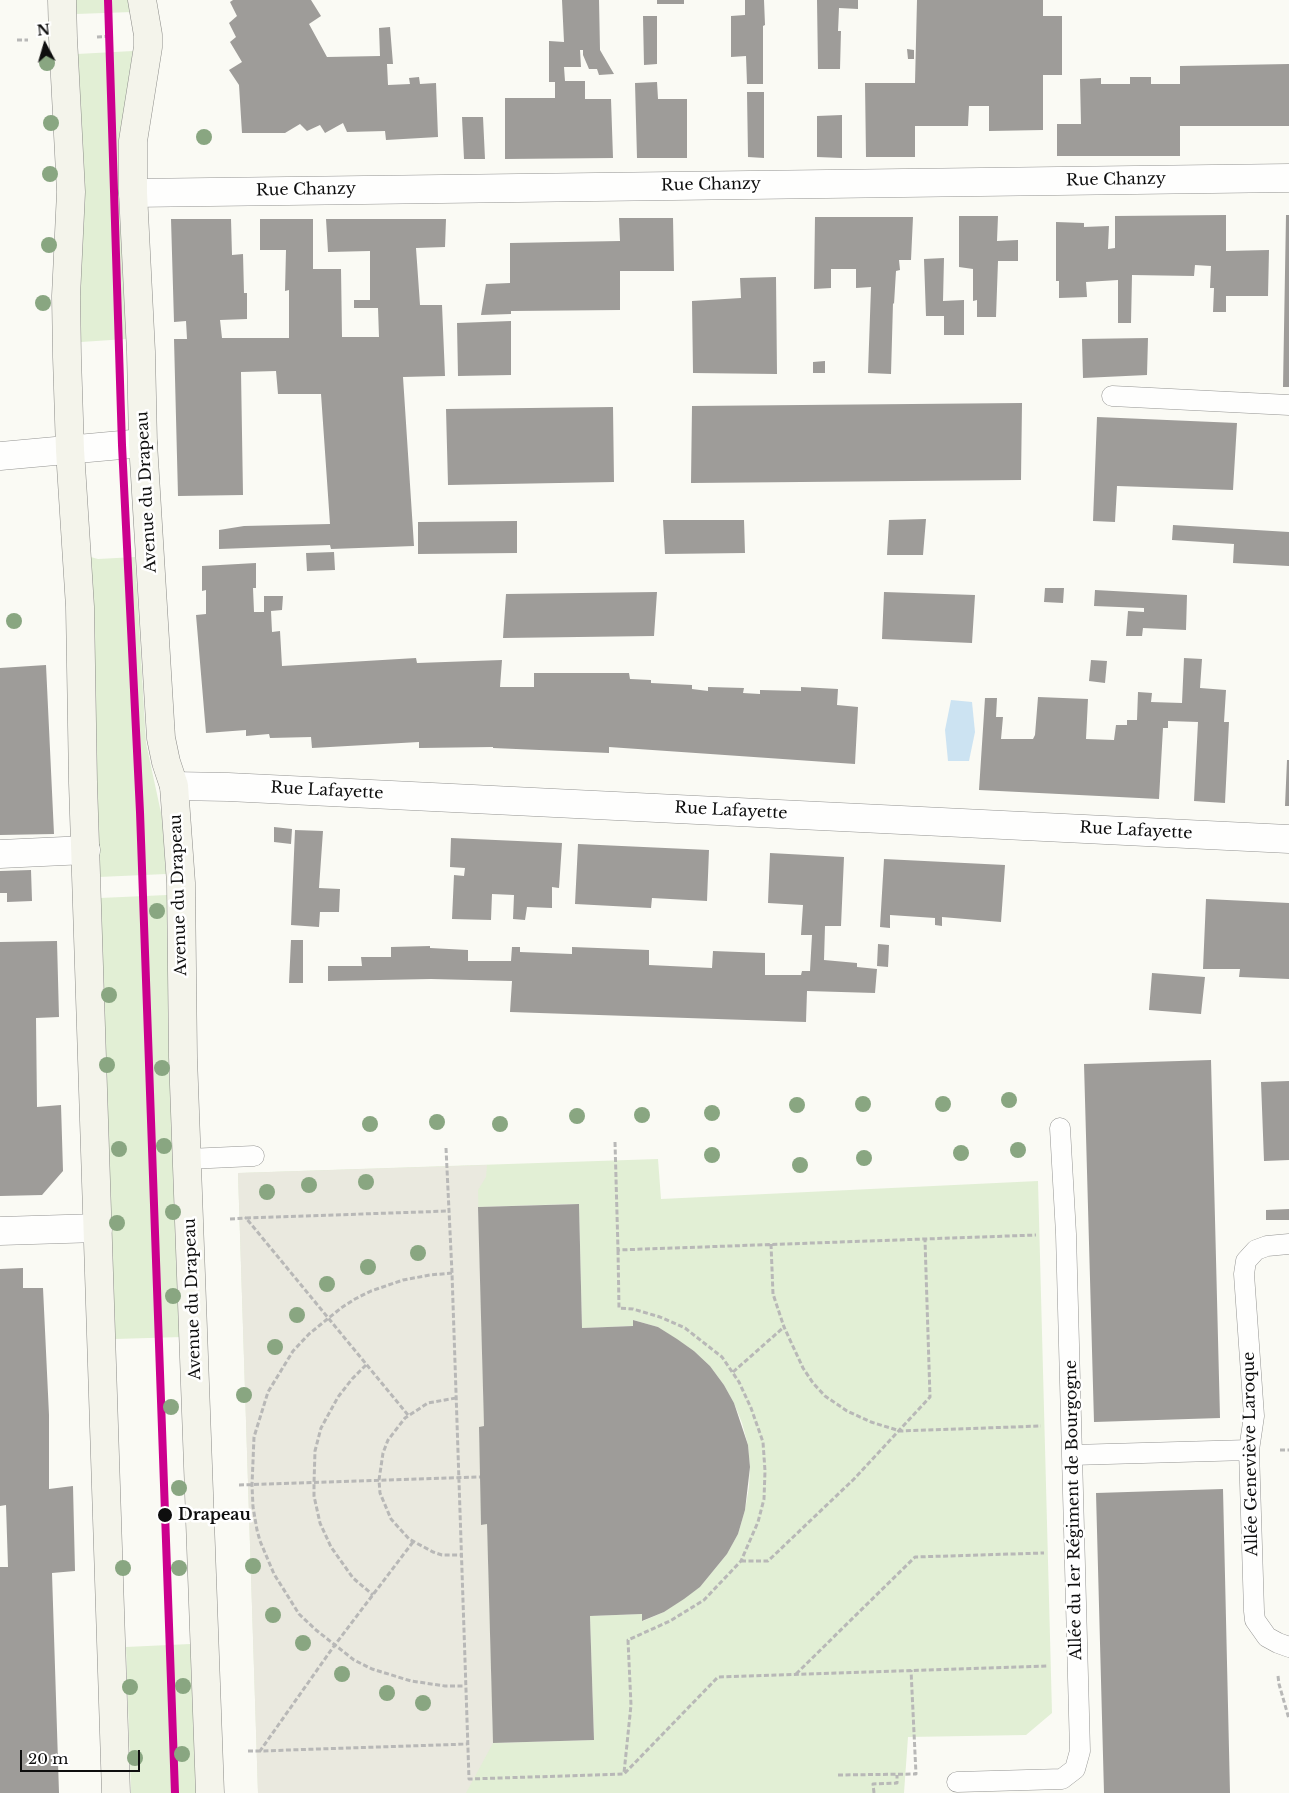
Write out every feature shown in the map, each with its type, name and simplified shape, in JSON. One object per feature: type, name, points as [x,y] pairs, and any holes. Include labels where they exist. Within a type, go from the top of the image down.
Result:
[{"type":"main road","points":[[62,0],[71,192],[66,296],[70,450],[80,607],[116,1793]]},
{"type":"main road","name":"Avenue du Drapeau","points":[[142,0],[148,35],[148,47],[133,141],[133,192],[141,352],[143,443],[161,738],[174,786],[181,883],[183,1047],[210,1793]]},
{"type":"street","name":"Rue Chanzy","points":[[133,192],[1289,178]]},
{"type":"street","points":[[0,456],[143,443]]},
{"type":"street","name":"Rue Lafayette","points":[[174,786],[228,786],[1289,839]]},
{"type":"street","points":[[0,854],[86,850]]},
{"type":"street","points":[[0,1231],[98,1228]]},
{"type":"lane","points":[[1112,396],[1289,405]]},
{"type":"lane","name":"Allée du 1er Régiment de Bourgogne","points":[[957,1782],[1062,1779],[1075,1768],[1080,1751],[1066,1234],[1060,1128]]},
{"type":"lane","points":[[188,1158],[254,1156]]},
{"type":"lane","name":"Allée Geneviève Laroque","points":[[1283,1645],[1267,1637],[1261,1630],[1254,1611],[1250,1450],[1254,1416],[1244,1274],[1246,1261],[1256,1250],[1267,1246],[1289,1244]]},
{"type":"lane","points":[[1072,1455],[1250,1450]]},
{"type":"path","points":[[615,1142],[619,1308],[633,1309],[660,1317],[685,1328],[722,1357],[733,1372],[751,1408],[763,1442],[765,1471],[764,1499],[758,1522],[741,1562],[704,1600],[670,1621],[628,1640],[631,1704],[624,1774]]},
{"type":"path","points":[[446,1148],[469,1779],[624,1774],[718,1677],[1078,1665]]},
{"type":"path","points":[[230,1219],[449,1211]]},
{"type":"path","points":[[246,1218],[408,1415]]},
{"type":"path","points":[[618,1250],[1066,1234]]},
{"type":"path","points":[[741,1562],[768,1560],[854,1479],[930,1397],[925,1240]]},
{"type":"path","points":[[771,1244],[773,1294],[784,1327],[803,1368],[813,1383],[825,1396],[848,1411],[872,1422],[900,1431],[1072,1425]]},
{"type":"path","points":[[452,1273],[419,1276],[388,1284],[355,1299],[309,1334],[293,1351],[268,1392],[254,1437],[252,1485],[253,1507],[260,1542],[274,1574],[299,1614],[334,1646],[354,1660],[372,1669],[412,1681],[445,1686],[465,1686]]},
{"type":"path","points":[[733,1372],[784,1327]]},
{"type":"path","points":[[366,1365],[345,1388],[324,1423],[315,1451],[314,1496],[320,1523],[331,1547],[353,1578],[373,1595]]},
{"type":"path","points":[[456,1398],[428,1403],[408,1415],[388,1440],[383,1453],[379,1480],[380,1493],[391,1519],[399,1530],[423,1548],[442,1554],[461,1555]]},
{"type":"path","points":[[239,1485],[480,1477]]},
{"type":"path","points":[[260,1751],[334,1646],[413,1542]]},
{"type":"path","points":[[796,1674],[915,1556],[1075,1552]]},
{"type":"path","points":[[1283,1645],[1279,1684],[1289,1720]]},
{"type":"path","points":[[838,1775],[916,1774],[911,1670]]},
{"type":"path","points":[[248,1752],[467,1744]]},
{"type":"path","points":[[874,1793],[873,1784],[897,1783],[897,1774]]},
{"type":"green space","points":[[75,0],[130,0],[132,12],[76,14]]},
{"type":"green space","points":[[133,51],[120,144],[126,339],[81,342],[77,54]]},
{"type":"green space","points":[[87,556],[98,559],[135,557],[146,743],[163,822],[166,874],[99,877]]},
{"type":"green space","points":[[167,895],[182,1337],[115,1339],[100,898]]},
{"type":"green space","points":[[658,1159],[661,1199],[1038,1181],[1052,1713],[1026,1735],[908,1737],[904,1793],[258,1793],[238,1173]],"holes":[[[579,1204],[582,1328],[633,1326],[633,1320],[658,1327],[694,1351],[710,1366],[724,1385],[742,1423],[748,1445],[749,1487],[738,1534],[727,1554],[700,1587],[664,1612],[643,1621],[642,1614],[590,1616],[594,1740],[493,1743],[487,1524],[481,1525],[479,1427],[484,1426],[478,1207]]]},
{"type":"green space","points":[[190,1644],[192,1646],[197,1793],[131,1793],[126,1647]]},
{"type":"shaded area","points":[[487,1165],[486,1177],[478,1190],[484,1426],[479,1427],[481,1525],[487,1524],[493,1743],[466,1793],[258,1793],[238,1173]]},
{"type":"water","points":[[951,700],[972,702],[975,732],[969,761],[948,761],[945,730]]},
{"type":"building","points":[[233,0],[311,0],[321,16],[309,24],[327,57],[380,56],[379,28],[390,27],[393,64],[387,64],[388,85],[410,84],[409,78],[419,77],[420,84],[436,83],[438,137],[386,140],[385,131],[347,132],[343,123],[325,133],[320,125],[307,131],[300,124],[285,133],[242,133],[239,85],[229,70],[242,62],[230,42],[236,37],[229,23],[237,16],[230,2]]},
{"type":"building","points":[[562,0],[599,0],[600,50],[614,74],[599,75],[597,69],[589,69],[583,55],[583,50],[580,50],[581,67],[564,67],[565,81],[585,81],[585,99],[611,99],[613,158],[505,159],[505,98],[555,98],[555,82],[549,82],[549,41],[564,42]]},
{"type":"building","points":[[657,0],[684,0],[684,4],[657,4]]},
{"type":"building","points":[[745,0],[764,0],[763,84],[747,84],[746,56],[731,57],[731,16],[745,15]]},
{"type":"building","points":[[817,0],[858,0],[858,9],[839,8],[838,31],[841,31],[840,69],[818,69]]},
{"type":"building","points":[[917,0],[1043,0],[1043,16],[1062,16],[1062,75],[1043,75],[1043,130],[989,131],[989,106],[969,106],[968,126],[915,126],[915,157],[866,157],[865,83],[915,83]]},
{"type":"building","points":[[643,16],[657,16],[657,64],[644,65]]},
{"type":"building","points":[[907,49],[914,50],[914,59],[908,59]]},
{"type":"building","points":[[1289,64],[1289,126],[1180,126],[1180,156],[1057,156],[1057,124],[1081,124],[1080,79],[1101,78],[1101,84],[1130,84],[1130,77],[1151,77],[1151,84],[1180,84],[1180,66]]},
{"type":"building","points":[[657,82],[658,99],[687,99],[687,158],[637,158],[635,83]]},
{"type":"building","points":[[747,92],[764,92],[764,158],[748,157]]},
{"type":"building","points":[[842,115],[842,158],[817,157],[817,116]]},
{"type":"building","points":[[462,117],[483,117],[485,159],[464,159]]},
{"type":"building","points":[[1226,215],[1226,251],[1269,250],[1268,296],[1226,296],[1226,312],[1213,312],[1214,288],[1210,288],[1211,266],[1195,265],[1194,276],[1132,275],[1131,323],[1118,323],[1118,280],[1086,282],[1087,297],[1059,298],[1059,281],[1056,281],[1056,222],[1084,223],[1084,227],[1109,226],[1108,249],[1115,248],[1115,216]]},
{"type":"building","points":[[1286,215],[1289,215],[1289,387],[1283,387]]},
{"type":"building","points":[[959,216],[998,216],[997,241],[1018,240],[1018,261],[998,261],[996,317],[977,317],[977,300],[973,301],[973,269],[959,267]]},
{"type":"building","points":[[815,217],[913,217],[911,260],[899,260],[900,270],[896,271],[891,374],[868,373],[871,287],[856,288],[856,269],[831,269],[831,288],[814,289]]},
{"type":"building","points":[[619,218],[673,218],[674,271],[620,271],[620,310],[511,311],[511,314],[481,315],[486,284],[510,283],[510,243],[620,241]]},
{"type":"building","points":[[171,219],[231,219],[232,255],[243,254],[244,293],[247,293],[247,319],[220,320],[222,338],[289,338],[289,290],[285,291],[286,250],[260,250],[260,219],[313,219],[313,269],[341,269],[342,337],[379,337],[378,308],[354,308],[354,300],[370,300],[370,251],[328,252],[326,219],[446,219],[445,247],[416,248],[420,305],[442,305],[445,376],[403,377],[414,546],[331,549],[330,545],[219,549],[219,530],[244,526],[330,524],[321,394],[278,394],[276,371],[241,372],[243,495],[178,496],[174,339],[187,339],[186,321],[174,322]]},
{"type":"building","points":[[944,258],[943,301],[964,300],[964,335],[944,335],[944,316],[926,316],[924,259]]},
{"type":"building","points":[[776,277],[777,374],[693,373],[692,301],[741,298],[740,278]]},
{"type":"building","points":[[511,321],[511,375],[458,376],[457,323]]},
{"type":"building","points":[[1148,338],[1147,375],[1083,378],[1082,339]]},
{"type":"building","points":[[825,361],[825,373],[813,373],[813,362]]},
{"type":"building","points":[[1022,403],[1021,480],[691,483],[692,406]]},
{"type":"building","points":[[613,407],[614,482],[448,485],[446,409]]},
{"type":"building","points":[[1097,417],[1237,423],[1233,490],[1117,486],[1115,522],[1093,521]]},
{"type":"building","points":[[926,519],[923,555],[887,555],[889,520]]},
{"type":"building","points":[[663,520],[744,520],[745,553],[665,554]]},
{"type":"building","points":[[517,521],[517,553],[418,554],[418,522]]},
{"type":"building","points":[[1173,525],[1289,532],[1289,566],[1233,563],[1234,544],[1172,540]]},
{"type":"building","points":[[334,552],[335,570],[307,571],[306,553]]},
{"type":"building","points":[[256,563],[256,588],[253,588],[254,612],[264,612],[264,596],[283,596],[282,610],[271,611],[272,632],[280,631],[282,666],[416,658],[417,663],[502,660],[500,687],[534,687],[534,673],[629,673],[630,679],[651,680],[651,683],[692,685],[692,689],[708,691],[708,687],[744,688],[743,693],[760,694],[760,690],[801,691],[801,687],[838,689],[837,705],[858,707],[855,764],[609,747],[609,753],[493,747],[419,748],[419,742],[312,748],[311,737],[270,738],[269,734],[246,736],[246,730],[206,733],[196,615],[206,614],[206,590],[202,591],[202,566]]},
{"type":"building","points":[[1045,588],[1064,588],[1063,603],[1044,602]]},
{"type":"building","points":[[1095,590],[1187,595],[1186,630],[1143,628],[1142,636],[1126,636],[1128,611],[1144,612],[1144,608],[1094,606]]},
{"type":"building","points":[[657,592],[654,636],[503,638],[506,594]]},
{"type":"building","points":[[884,592],[975,595],[972,643],[882,639]]},
{"type":"building","points":[[1184,658],[1202,659],[1200,688],[1226,690],[1224,722],[1229,722],[1225,803],[1194,801],[1198,722],[1168,721],[1168,728],[1163,728],[1159,799],[979,790],[985,698],[997,698],[996,717],[1003,717],[1001,739],[1033,739],[1035,735],[1038,697],[1088,699],[1086,739],[1114,740],[1116,725],[1127,725],[1127,720],[1137,720],[1138,692],[1152,693],[1151,702],[1182,703]]},
{"type":"building","points":[[1091,660],[1107,661],[1105,683],[1089,681]]},
{"type":"building","points":[[46,665],[54,834],[0,835],[0,668]]},
{"type":"building","points":[[1287,760],[1289,760],[1289,806],[1285,806]]},
{"type":"building","points":[[274,827],[292,829],[291,844],[274,842]]},
{"type":"building","points":[[295,830],[323,831],[319,888],[340,889],[339,912],[320,912],[319,927],[291,925]]},
{"type":"building","points":[[451,838],[562,843],[559,888],[552,887],[552,908],[527,907],[525,920],[513,919],[514,895],[492,894],[491,920],[452,919],[454,875],[464,876],[465,868],[450,867]]},
{"type":"building","points":[[578,844],[709,850],[707,901],[652,898],[651,908],[575,904]]},
{"type":"building","points":[[770,853],[844,857],[841,926],[825,926],[824,960],[857,963],[857,967],[877,969],[875,993],[807,991],[806,1022],[510,1012],[512,981],[431,979],[328,981],[328,966],[362,966],[361,957],[391,957],[391,947],[430,946],[430,948],[468,950],[468,961],[511,961],[512,947],[520,947],[520,952],[572,954],[572,947],[649,950],[649,965],[712,968],[713,951],[765,953],[765,975],[801,975],[802,971],[810,971],[812,935],[801,935],[803,905],[768,903]]},
{"type":"building","points":[[884,859],[1005,865],[1001,922],[942,917],[942,926],[935,925],[935,918],[890,915],[890,928],[880,927]]},
{"type":"building","points":[[31,870],[32,901],[7,902],[7,893],[0,893],[0,871]]},
{"type":"building","points":[[1206,899],[1289,903],[1289,979],[1239,977],[1240,969],[1203,969]]},
{"type":"building","points":[[291,940],[303,940],[303,983],[289,983]]},
{"type":"building","points":[[57,941],[59,1017],[36,1018],[37,1107],[61,1105],[63,1171],[42,1195],[0,1196],[0,942]]},
{"type":"building","points":[[878,944],[889,945],[888,967],[877,966]]},
{"type":"building","points":[[1152,973],[1205,977],[1201,1014],[1149,1010]]},
{"type":"building","points":[[1211,1060],[1220,1418],[1094,1422],[1084,1064]]},
{"type":"building","points":[[1289,1081],[1289,1160],[1264,1161],[1261,1082]]},
{"type":"building","points":[[579,1204],[582,1328],[633,1326],[633,1320],[658,1327],[694,1351],[710,1366],[734,1403],[748,1445],[750,1467],[745,1510],[738,1534],[727,1554],[700,1587],[684,1599],[664,1612],[642,1621],[642,1614],[590,1616],[594,1740],[493,1743],[487,1524],[481,1525],[479,1427],[484,1426],[478,1207]]},
{"type":"building","points":[[1289,1209],[1289,1220],[1266,1220],[1266,1210]]},
{"type":"building","points":[[23,1268],[23,1288],[43,1288],[49,1415],[49,1489],[73,1486],[75,1571],[52,1573],[59,1793],[0,1793],[0,1567],[8,1567],[6,1505],[0,1506],[0,1269]]},
{"type":"building","points":[[1223,1489],[1230,1793],[1104,1793],[1096,1493]]},
{"type":"transit line","points":[[108,0],[122,445],[140,812],[175,1793]]},
{"type":"place","name":"Drapeau","points":[[165,1515]]}]
